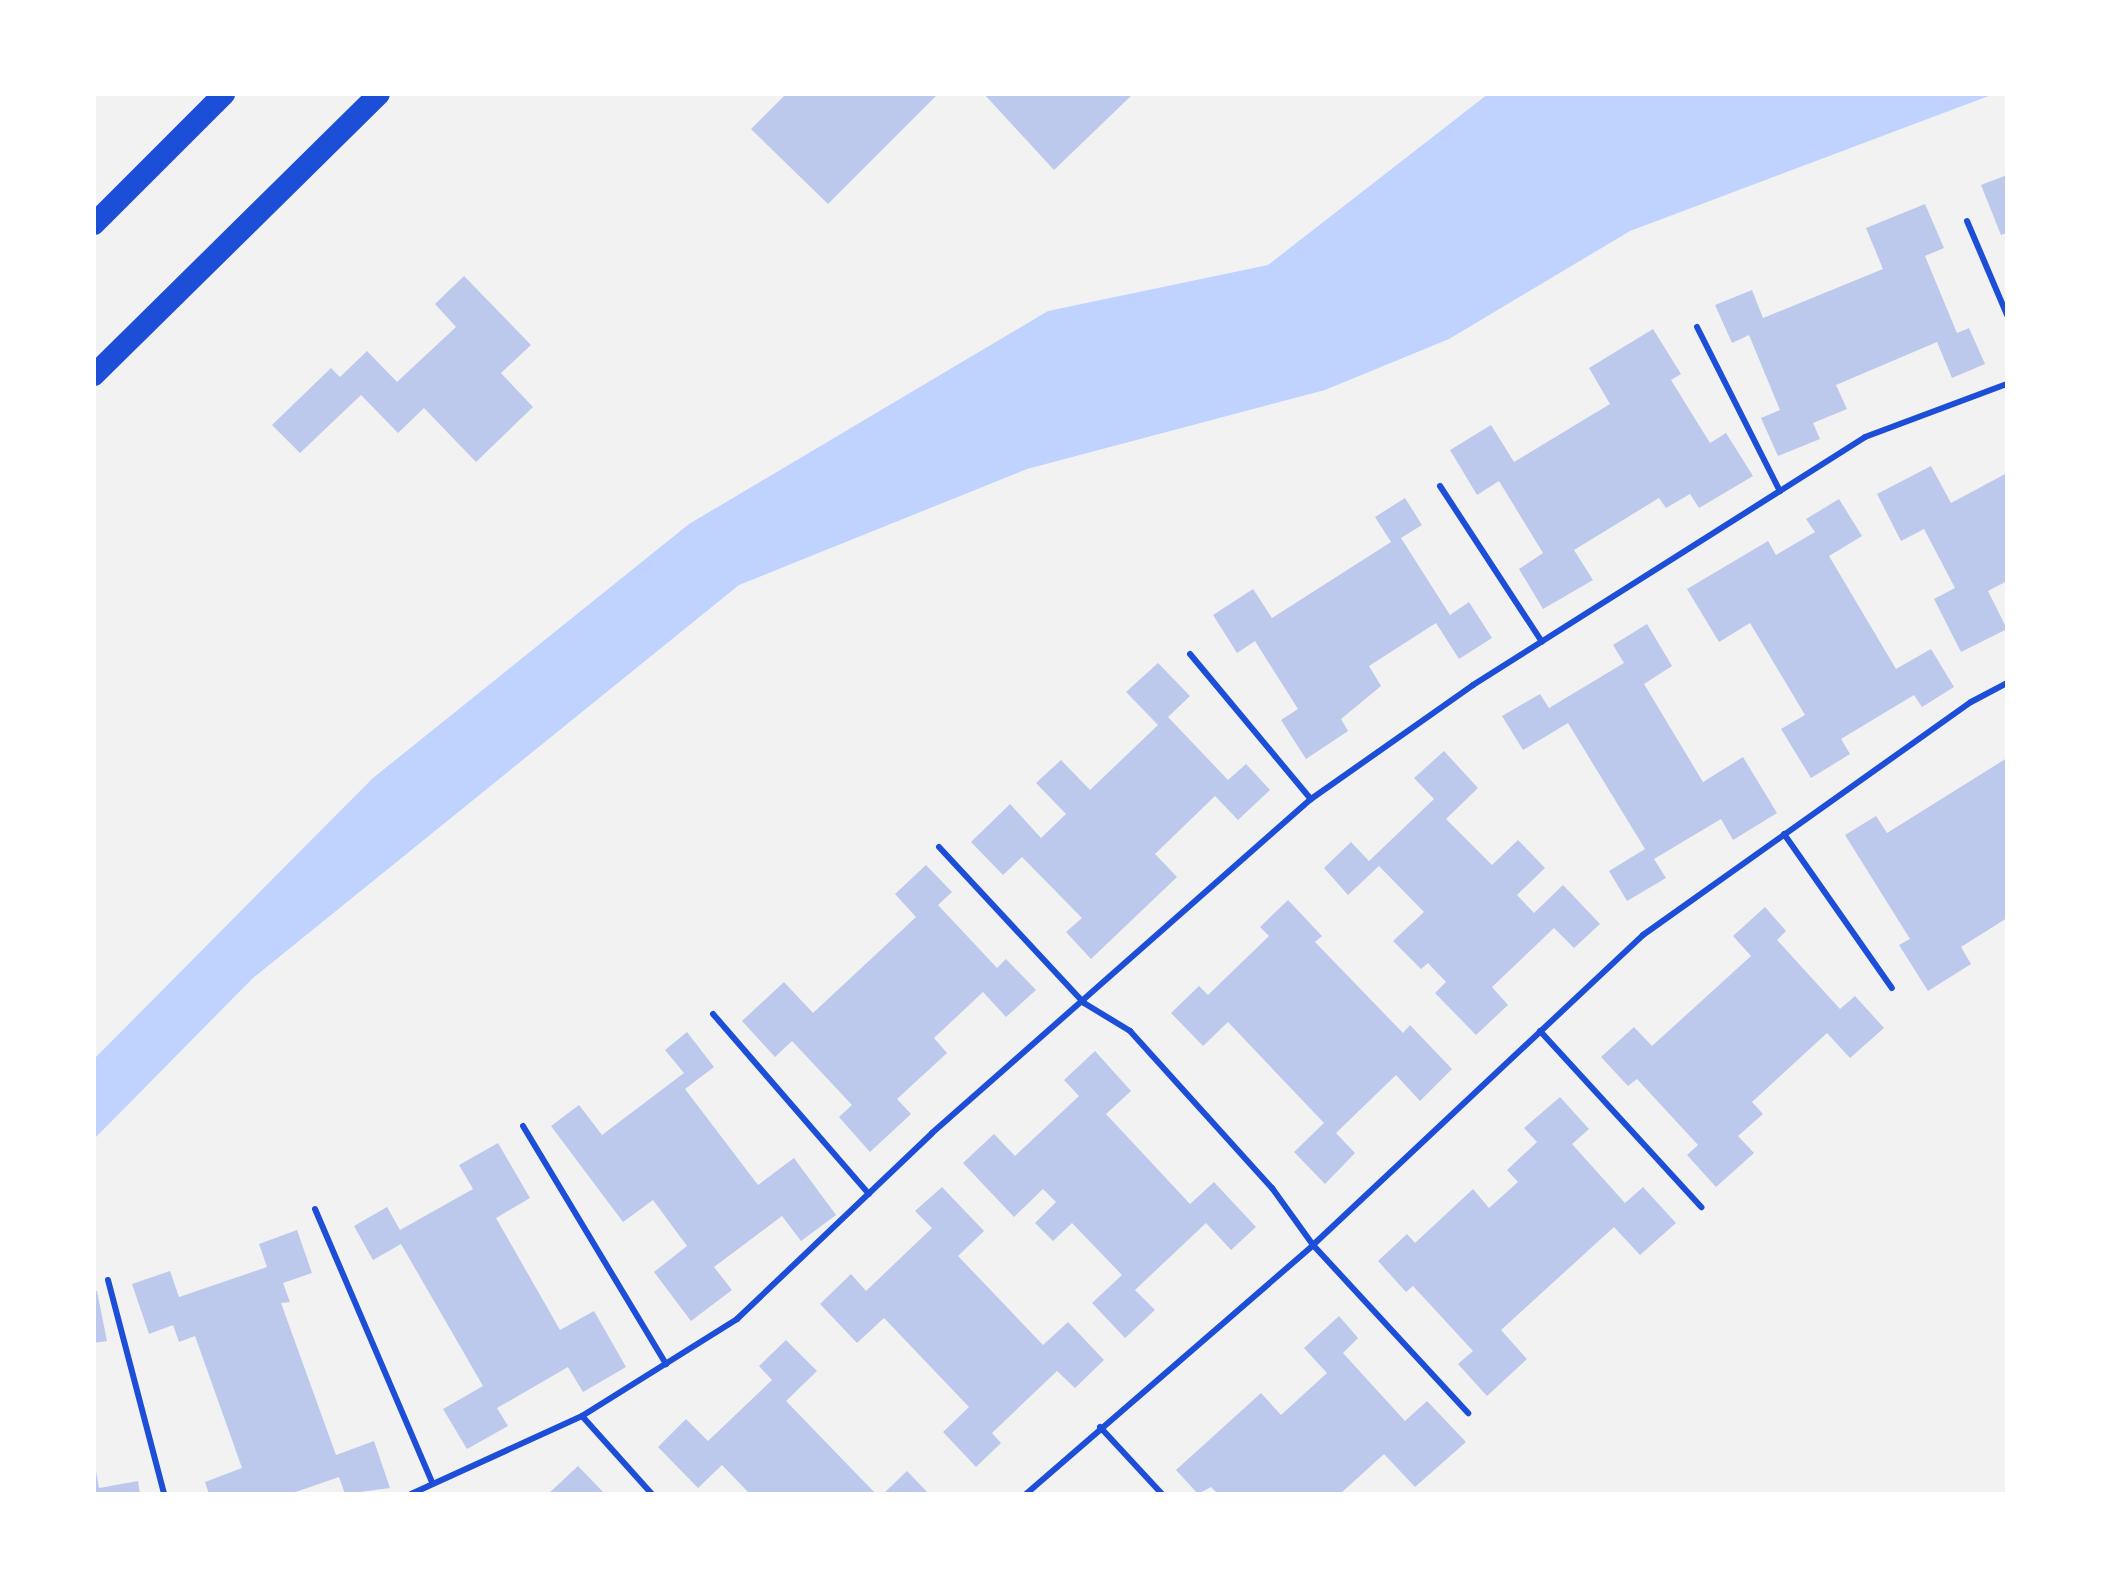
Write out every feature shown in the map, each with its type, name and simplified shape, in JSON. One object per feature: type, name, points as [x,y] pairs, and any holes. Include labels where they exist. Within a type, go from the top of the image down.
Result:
[{"type":"highway","points":[[94,224],[224,94]]},
{"type":"highway","points":[[94,375],[379,94]]},
{"type":"lane","points":[[1967,221],[2007,315]]},
{"type":"lane","points":[[1697,327],[1780,491]]},
{"type":"lane","points":[[411,1494],[582,1416],[737,1319],[869,1194],[1311,799],[1542,642],[1865,437],[2007,384]]},
{"type":"lane","points":[[1440,486],[1542,642]]},
{"type":"lane","points":[[1190,654],[1311,799]]},
{"type":"lane","points":[[1026,1494],[1313,1245],[1643,935],[1971,702],[2007,683]]},
{"type":"lane","points":[[1784,834],[1892,988]]},
{"type":"lane","points":[[939,847],[1084,1003],[1130,1031],[1272,1188],[1313,1245],[1468,1413]]},
{"type":"lane","points":[[713,1014],[869,1194]]},
{"type":"lane","points":[[1540,1031],[1701,1207]]},
{"type":"lane","points":[[523,1126],[666,1364]]},
{"type":"lane","points":[[315,1209],[433,1484]]},
{"type":"lane","points":[[108,1280],[164,1494]]},
{"type":"lane","points":[[582,1416],[652,1494]]},
{"type":"lane","points":[[1100,1427],[1162,1494]]},
{"type":"water","points":[[1488,94],[1994,94],[1630,231],[1449,339],[1325,390],[1027,469],[739,585],[253,978],[94,1139],[94,1059],[373,778],[689,524],[1048,311],[1268,265]]},
{"type":"building","points":[[786,94],[938,94],[828,204],[751,129]]},
{"type":"building","points":[[984,94],[1133,94],[1054,170]]},
{"type":"building","points":[[2007,175],[2007,233],[2001,235],[1981,185]]},
{"type":"building","points":[[1925,204],[1944,248],[1925,256],[1957,333],[1969,328],[1985,364],[1952,378],[1937,342],[1836,385],[1847,409],[1813,423],[1820,439],[1778,456],[1761,418],[1780,410],[1749,335],[1732,343],[1715,305],[1752,290],[1763,318],[1883,269],[1866,228]]},
{"type":"building","points":[[464,276],[531,345],[501,373],[533,407],[476,462],[424,408],[398,433],[361,395],[300,453],[272,425],[331,368],[340,377],[367,351],[397,382],[456,327],[435,304]]},
{"type":"building","points":[[1653,329],[1681,374],[1671,380],[1710,443],[1726,433],[1753,476],[1699,508],[1690,494],[1666,508],[1659,498],[1574,550],[1593,580],[1543,609],[1519,569],[1543,553],[1499,481],[1477,495],[1450,450],[1491,425],[1514,462],[1610,404],[1589,368]]},
{"type":"building","points":[[1931,466],[1951,503],[2007,473],[2007,581],[1988,591],[2007,629],[1961,652],[1934,599],[1955,588],[1924,529],[1901,541],[1877,494]]},
{"type":"building","points":[[1405,498],[1422,525],[1401,538],[1450,615],[1469,602],[1492,638],[1459,659],[1436,623],[1369,666],[1381,686],[1341,719],[1348,731],[1306,759],[1281,720],[1298,709],[1255,641],[1237,653],[1213,615],[1253,589],[1272,618],[1391,542],[1375,517]]},
{"type":"building","points":[[1839,499],[1862,536],[1829,556],[1896,669],[1931,649],[1954,687],[1922,707],[1914,695],[1841,739],[1850,754],[1811,778],[1781,729],[1805,715],[1750,623],[1719,642],[1687,589],[1768,541],[1776,555],[1815,532],[1806,519]]},
{"type":"building","points":[[1647,624],[1672,666],[1644,684],[1703,782],[1743,757],[1777,813],[1733,840],[1721,819],[1654,859],[1666,878],[1627,901],[1609,871],[1645,849],[1568,723],[1523,750],[1502,716],[1540,694],[1549,708],[1624,663],[1613,645]]},
{"type":"building","points":[[1158,663],[1190,696],[1168,717],[1228,780],[1246,764],[1270,790],[1238,820],[1215,796],[1155,854],[1177,877],[1091,959],[1066,932],[1082,918],[1022,857],[1003,875],[971,842],[1010,804],[1041,838],[1066,814],[1036,783],[1061,760],[1090,790],[1158,725],[1126,692]]},
{"type":"building","points":[[1444,751],[1478,788],[1446,819],[1492,865],[1518,840],[1545,868],[1517,895],[1534,913],[1563,885],[1600,924],[1574,948],[1554,928],[1492,987],[1508,1005],[1476,1035],[1435,993],[1446,982],[1428,963],[1421,969],[1393,941],[1424,912],[1379,866],[1348,895],[1324,868],[1351,842],[1369,861],[1434,799],[1414,778]]},
{"type":"building","points":[[2007,758],[2007,918],[1961,947],[1971,964],[1928,991],[1899,945],[1910,939],[1845,835],[1876,816],[1887,833]]},
{"type":"building","points":[[926,865],[952,892],[938,905],[997,968],[1006,959],[1036,990],[1006,1017],[983,992],[934,1038],[947,1053],[897,1099],[911,1114],[870,1152],[839,1117],[852,1105],[792,1041],[775,1057],[742,1021],[784,982],[813,1013],[916,917],[895,894]]},
{"type":"building","points":[[1288,900],[1322,936],[1315,942],[1403,1033],[1410,1025],[1452,1069],[1420,1101],[1396,1075],[1336,1133],[1355,1153],[1325,1184],[1294,1152],[1324,1123],[1228,1022],[1203,1046],[1171,1013],[1199,986],[1208,995],[1269,936],[1260,927]]},
{"type":"building","points":[[1765,907],[1786,931],[1777,940],[1840,1009],[1855,996],[1884,1028],[1850,1058],[1827,1033],[1752,1102],[1763,1114],[1738,1136],[1754,1153],[1716,1187],[1687,1155],[1698,1145],[1637,1079],[1628,1086],[1601,1057],[1634,1027],[1652,1046],[1751,956],[1733,936]]},
{"type":"building","points":[[687,1032],[714,1067],[685,1089],[758,1185],[794,1158],[836,1215],[801,1241],[782,1216],[714,1267],[732,1290],[691,1321],[654,1272],[687,1246],[653,1200],[623,1222],[551,1126],[579,1105],[602,1135],[684,1073],[665,1050]]},
{"type":"building","points":[[1095,1051],[1131,1091],[1106,1114],[1190,1204],[1214,1182],[1256,1227],[1231,1250],[1206,1223],[1135,1290],[1155,1310],[1125,1338],[1092,1303],[1122,1275],[1072,1223],[1053,1241],[1035,1223],[1056,1202],[1043,1189],[1014,1217],[963,1163],[994,1134],[1015,1156],[1079,1096],[1064,1080]]},
{"type":"building","points":[[1560,1097],[1589,1129],[1572,1144],[1625,1203],[1643,1187],[1676,1223],[1640,1255],[1614,1227],[1501,1330],[1527,1359],[1487,1396],[1458,1364],[1473,1351],[1413,1286],[1406,1292],[1378,1261],[1407,1234],[1415,1243],[1473,1189],[1489,1208],[1518,1182],[1507,1170],[1537,1142],[1524,1128]]},
{"type":"building","points":[[498,1143],[530,1198],[496,1218],[560,1330],[594,1311],[626,1367],[583,1392],[568,1367],[497,1408],[508,1426],[467,1449],[443,1409],[483,1386],[401,1244],[373,1260],[354,1226],[387,1207],[400,1230],[473,1189],[459,1165]]},
{"type":"building","points":[[942,1187],[984,1231],[958,1256],[1043,1345],[1068,1322],[1104,1360],[1075,1388],[1057,1371],[992,1433],[1001,1443],[976,1467],[943,1432],[969,1407],[884,1318],[857,1343],[820,1304],[851,1274],[866,1291],[932,1228],[915,1211]]},
{"type":"building","points":[[297,1230],[312,1273],[283,1283],[290,1302],[281,1303],[336,1455],[374,1441],[390,1488],[345,1494],[339,1477],[290,1494],[209,1494],[205,1482],[242,1468],[195,1336],[179,1342],[173,1325],[149,1334],[132,1284],[170,1271],[179,1297],[267,1267],[259,1244]]},
{"type":"building","points":[[97,1291],[107,1341],[94,1343],[94,1292]]},
{"type":"building","points":[[1339,1316],[1358,1338],[1343,1353],[1405,1421],[1427,1401],[1466,1442],[1415,1487],[1384,1454],[1340,1494],[1218,1494],[1211,1487],[1198,1494],[1176,1470],[1261,1393],[1281,1415],[1327,1373],[1304,1348]]},
{"type":"building","points":[[786,1340],[817,1371],[786,1401],[876,1494],[750,1494],[722,1465],[698,1488],[658,1447],[686,1419],[708,1441],[772,1380],[759,1366]]},
{"type":"building","points":[[578,1466],[605,1494],[548,1494]]},
{"type":"building","points":[[96,1471],[99,1488],[138,1481],[140,1494],[94,1494]]},
{"type":"building","points":[[907,1471],[929,1494],[883,1494]]}]
